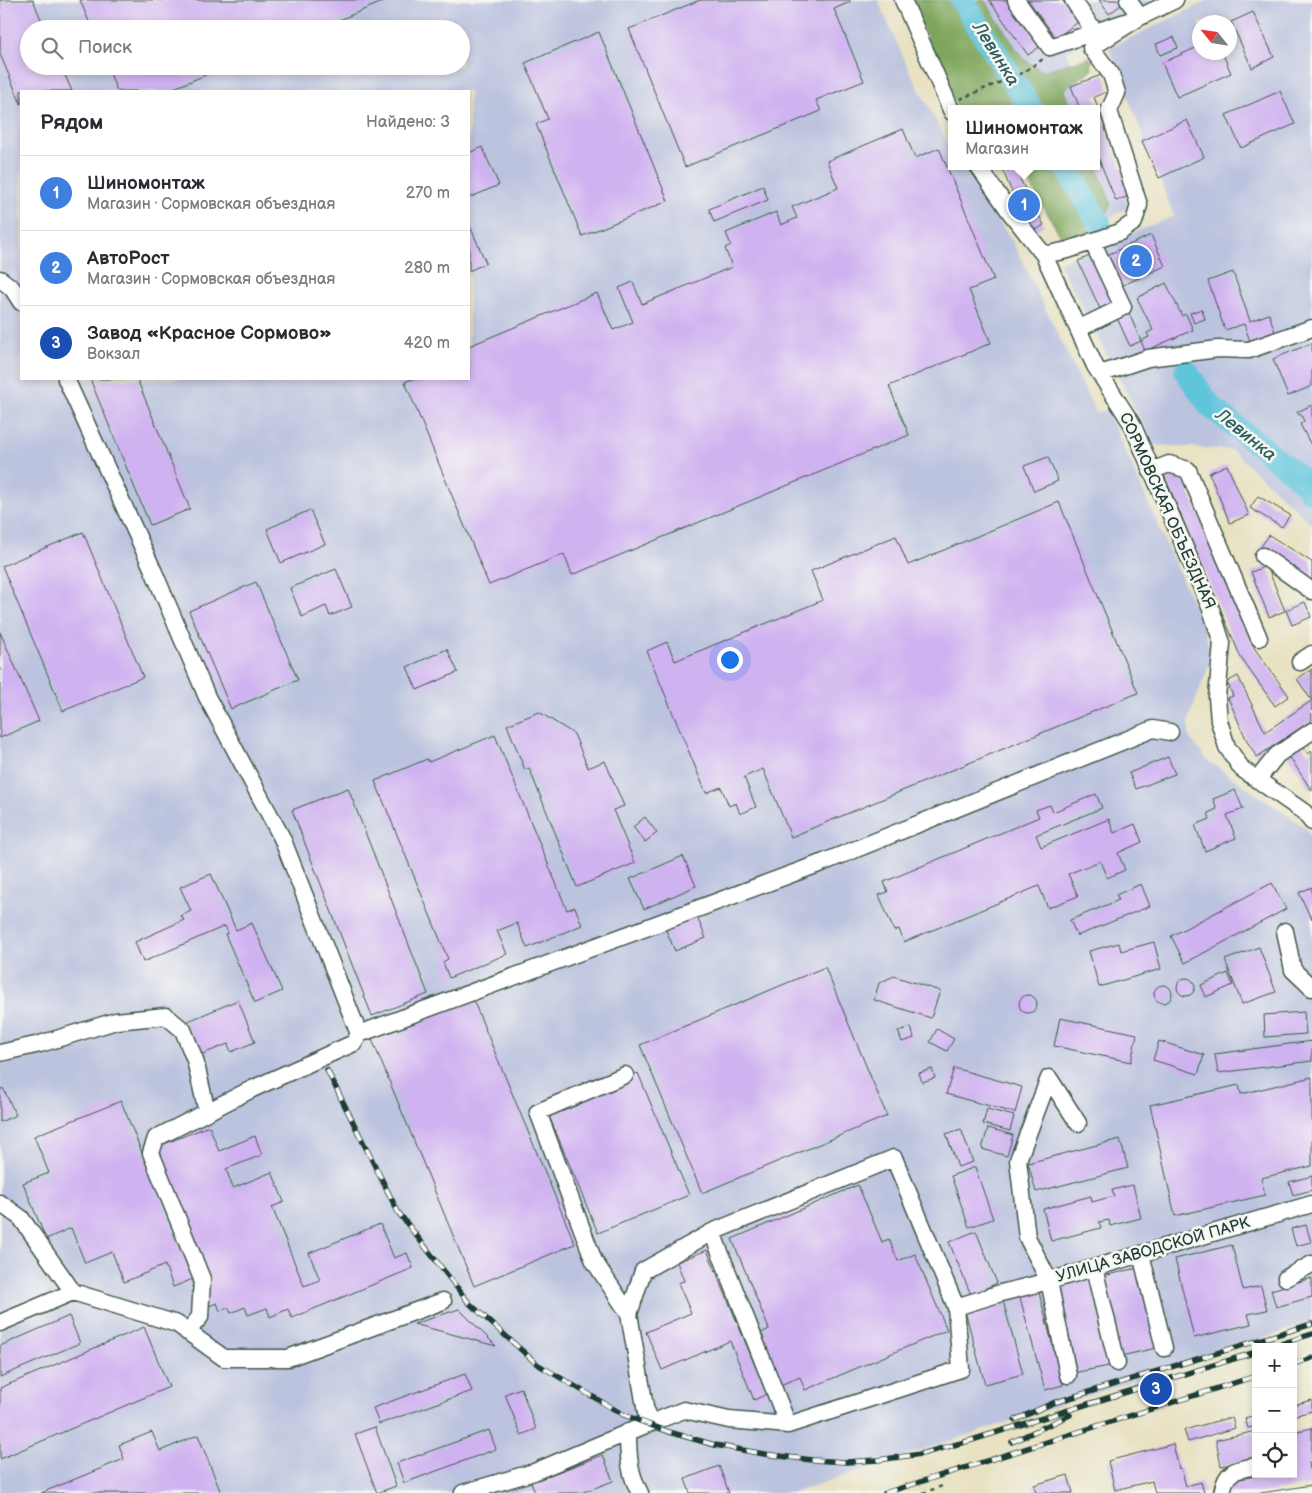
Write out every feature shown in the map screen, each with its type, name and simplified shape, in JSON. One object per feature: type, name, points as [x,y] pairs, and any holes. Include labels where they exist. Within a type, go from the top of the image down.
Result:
[{"type":"street","points":[[903,0],[948,106]]},
{"type":"street","points":[[1016,0],[1050,47],[1140,17]]},
{"type":"street","points":[[1073,0],[1094,31]]},
{"type":"street","points":[[1128,0],[1140,17]]},
{"type":"street","points":[[1044,255],[1120,232],[1134,222],[1140,205],[1108,111],[1117,93],[1111,74],[1091,48],[1140,17],[1175,0]]},
{"type":"street","name":"СОРМОВСКАЯ ОБЪЕЗДНАЯ","points":[[981,170],[1010,212],[1044,255],[1100,374],[1132,424],[1211,609],[1222,643],[1217,697],[1219,721],[1227,747],[1242,769],[1304,812],[1312,822]]},
{"type":"street","points":[[1078,329],[1123,308],[1092,241]]},
{"type":"street","points":[[0,280],[12,288],[20,300]]},
{"type":"street","points":[[1100,374],[1148,358],[1218,349],[1249,350],[1312,328]]},
{"type":"street","points":[[66,380],[153,570],[207,697],[282,838],[359,1034]]},
{"type":"street","points":[[1151,471],[1169,464],[1188,470],[1259,638]]},
{"type":"street","points":[[1262,556],[1312,591]]},
{"type":"street","points":[[187,1332],[200,1318],[202,1279],[151,1153],[156,1138],[252,1089],[354,1043],[359,1034],[824,862],[1153,729],[1170,732]]},
{"type":"street","points":[[1257,780],[1277,755],[1312,731]]},
{"type":"street","points":[[1286,931],[1293,970],[1312,988]]},
{"type":"street","points":[[0,1053],[40,1044],[116,1022],[166,1016],[183,1030],[195,1060],[207,1112]]},
{"type":"street","points":[[625,1075],[538,1112],[594,1261],[629,1314],[648,1424]]},
{"type":"street","name":"УЛИЦА ЗАВОДСКОЙ ПАРК","points":[[1078,1123],[1049,1078],[1018,1160],[1027,1237],[1049,1281],[1312,1204]]},
{"type":"street","points":[[463,1493],[517,1485],[534,1472],[684,1410],[729,1420],[788,1425],[961,1369],[956,1307],[894,1158],[712,1232],[643,1271],[629,1314]]},
{"type":"street","points":[[0,1203],[21,1218],[73,1292],[177,1324],[224,1358],[288,1358],[443,1300]]},
{"type":"street","points":[[712,1232],[788,1425]]},
{"type":"street","points":[[1141,1254],[1164,1348]]},
{"type":"street","points":[[1286,1278],[1312,1264]]},
{"type":"street","points":[[1094,1268],[1117,1363]]},
{"type":"street","points":[[956,1307],[1000,1293],[1049,1281],[1068,1375]]},
{"type":"street","points":[[0,1323],[73,1292]]},
{"type":"street","points":[[628,1432],[628,1458],[635,1485],[640,1493]]},
{"type":"street","points":[[1222,1493],[1225,1480],[1234,1470],[1252,1467]]},
{"type":"path","points":[[955,105],[1022,73],[1045,57],[1050,47]]},
{"type":"path","points":[[923,1493],[945,1485]]},
{"type":"shaded area","points":[[0,0],[878,0],[907,66],[948,143],[948,170],[965,170],[1013,242],[1096,413],[1107,410],[1204,629],[1212,657],[1189,718],[1189,737],[1207,760],[1306,828],[1312,839],[1312,1322],[792,1493],[0,1493]]},
{"type":"shaded area","points":[[971,0],[1167,0],[1066,52],[1087,105],[1036,105]]},
{"type":"shaded area","points":[[1209,0],[1312,0],[1312,524],[1232,450],[1154,445],[1059,263],[1174,216],[1109,48]]},
{"type":"shaded area","points":[[1100,135],[1129,208],[1106,219],[1075,170],[1100,170]]},
{"type":"green space","points":[[911,0],[984,0],[1023,59],[1042,71],[1091,57],[1092,70],[1064,89],[1070,105],[956,105]]},
{"type":"green space","points":[[1022,170],[1098,170],[1111,203],[1103,223],[1086,233],[1061,237]]},
{"type":"building","points":[[0,0],[33,0],[41,20],[20,20],[20,75],[65,75],[72,90],[20,90],[20,102],[0,54]]},
{"type":"building","points":[[80,0],[387,0],[339,20],[88,20]]},
{"type":"building","points":[[700,0],[849,0],[850,2],[834,9],[864,81],[816,100],[821,111],[685,167],[629,29]]},
{"type":"building","points":[[989,0],[1011,0],[1042,45],[1028,55]]},
{"type":"building","points":[[1028,0],[1062,0],[1078,22],[1056,38]]},
{"type":"building","points":[[1099,0],[1119,0],[1122,4],[1109,14]]},
{"type":"building","points":[[1253,12],[1274,57],[1252,68],[1237,35],[1237,19]]},
{"type":"building","points":[[599,32],[668,201],[582,236],[536,124],[548,119],[525,63]]},
{"type":"building","points":[[1174,37],[1178,48],[1160,55],[1156,44]]},
{"type":"building","points":[[1192,50],[1192,60],[1225,60],[1231,73],[1177,97],[1162,63]]},
{"type":"building","points":[[1104,74],[1109,91],[1094,97],[1097,105],[1078,105],[1071,86]]},
{"type":"building","points":[[111,75],[205,75],[169,90],[117,90]]},
{"type":"building","points":[[1280,91],[1295,124],[1241,148],[1226,115]]},
{"type":"building","points":[[1100,113],[1131,195],[1116,201],[1100,162]]},
{"type":"building","points":[[1187,120],[1204,157],[1159,178],[1142,141]]},
{"type":"building","points":[[903,129],[915,158],[939,148],[994,280],[969,290],[991,343],[889,386],[909,435],[572,575],[564,554],[489,585],[405,382],[410,380],[470,380],[470,346],[597,293],[613,330],[633,322],[619,288],[633,282],[642,304],[732,267],[725,248],[731,245],[726,233],[776,212],[781,225],[797,218],[792,207],[838,188],[827,161]]},
{"type":"building","points":[[482,147],[499,185],[470,198],[470,153]]},
{"type":"building","points":[[1003,170],[1017,170],[1044,225],[1034,231],[1010,188]]},
{"type":"building","points":[[763,186],[768,200],[714,222],[709,209]]},
{"type":"building","points":[[470,226],[486,263],[470,271]]},
{"type":"building","points":[[1151,235],[1165,266],[1121,286],[1107,255]]},
{"type":"building","points":[[1092,255],[1115,305],[1101,311],[1078,261]]},
{"type":"building","points":[[1233,272],[1250,321],[1269,314],[1276,335],[1251,344],[1244,324],[1225,330],[1208,281]]},
{"type":"building","points":[[1166,283],[1182,316],[1186,314],[1193,330],[1145,351],[1141,341],[1149,337],[1147,333],[1153,330],[1137,298]]},
{"type":"building","points":[[1202,309],[1205,319],[1194,323],[1190,313]]},
{"type":"building","points":[[1128,311],[1141,341],[1130,346],[1116,316]]},
{"type":"building","points":[[1312,343],[1312,386],[1288,396],[1273,359]]},
{"type":"building","points":[[90,380],[137,380],[190,509],[150,525]]},
{"type":"building","points":[[1312,405],[1312,447],[1300,424],[1304,422],[1301,414],[1299,415],[1297,412]]},
{"type":"building","points":[[1048,457],[1058,481],[1034,491],[1024,466]]},
{"type":"building","points":[[1227,465],[1249,515],[1230,523],[1209,473]]},
{"type":"building","points":[[1179,469],[1255,649],[1289,696],[1275,706],[1241,658],[1164,475]]},
{"type":"building","points":[[1258,496],[1290,515],[1282,527],[1250,508]]},
{"type":"building","points":[[1059,502],[1138,693],[791,837],[763,769],[744,777],[756,807],[740,814],[736,803],[729,806],[721,787],[706,793],[647,651],[667,642],[675,661],[823,600],[811,571],[896,536],[908,565]]},
{"type":"building","points":[[310,510],[325,544],[281,563],[267,529]]},
{"type":"building","points":[[83,532],[143,677],[63,711],[2,566]]},
{"type":"building","points":[[1269,535],[1312,562],[1312,581],[1260,548]]},
{"type":"building","points":[[1267,566],[1285,611],[1269,617],[1251,572]]},
{"type":"building","points":[[336,569],[352,607],[330,616],[326,606],[302,617],[290,588]]},
{"type":"building","points":[[256,582],[298,680],[231,709],[189,611]]},
{"type":"building","points":[[1305,602],[1311,617],[1292,625],[1286,610]]},
{"type":"building","points":[[0,632],[39,721],[0,738]]},
{"type":"building","points":[[447,649],[458,672],[417,690],[407,667]]},
{"type":"building","points":[[1312,669],[1312,701],[1297,679]]},
{"type":"building","points":[[1238,676],[1265,732],[1311,701],[1312,720],[1257,757],[1248,743],[1228,698],[1233,696],[1227,682]]},
{"type":"building","points":[[539,712],[574,734],[588,768],[605,761],[624,806],[613,810],[635,863],[577,887],[529,768],[525,770],[507,725]]},
{"type":"building","points":[[495,735],[567,910],[575,907],[582,925],[527,948],[517,923],[497,931],[507,954],[449,978],[443,962],[448,959],[375,781],[427,759],[429,762]]},
{"type":"building","points":[[1301,744],[1308,754],[1312,751],[1312,791],[1287,753]]},
{"type":"building","points":[[1168,757],[1175,774],[1136,789],[1129,773]]},
{"type":"building","points":[[348,788],[428,994],[372,1016],[292,810]]},
{"type":"building","points":[[1235,790],[1243,809],[1227,815],[1236,838],[1205,851],[1195,825],[1210,819],[1208,813],[1217,809],[1213,799]]},
{"type":"building","points":[[1096,794],[1102,808],[1036,835],[1041,847],[1109,819],[1114,833],[1135,824],[1142,842],[1118,853],[1125,870],[1107,878],[1100,861],[1068,874],[1078,896],[1048,908],[1039,886],[904,942],[899,929],[894,931],[879,895],[888,892],[884,882],[1039,817],[1036,810],[1050,805],[1053,812]]},
{"type":"building","points":[[645,817],[657,833],[645,842],[633,827]]},
{"type":"building","points":[[683,856],[696,886],[644,909],[630,879]]},
{"type":"building","points":[[211,874],[236,930],[252,923],[282,991],[255,1003],[225,934],[228,933],[225,926],[143,962],[135,942],[184,920],[181,916],[191,911],[180,887]]},
{"type":"building","points":[[1272,883],[1286,909],[1185,963],[1171,936]]},
{"type":"building","points":[[1141,884],[1150,906],[1077,936],[1070,920],[1119,900],[1116,895]]},
{"type":"building","points":[[1312,887],[1312,920],[1299,893]]},
{"type":"building","points":[[696,915],[706,938],[675,951],[665,928]]},
{"type":"building","points":[[1154,942],[1161,969],[1099,987],[1089,951],[1119,943],[1121,951]]},
{"type":"building","points":[[1259,947],[1276,992],[1242,1004],[1225,960]]},
{"type":"building","points":[[825,967],[887,1116],[702,1193],[640,1045]]},
{"type":"building","points":[[1228,973],[1233,985],[1206,997],[1201,985]]},
{"type":"building","points":[[894,976],[940,991],[931,1018],[874,1000],[879,983]]},
{"type":"building","points":[[1186,978],[1192,981],[1195,987],[1192,993],[1186,996],[1180,993],[1177,987],[1180,981]]},
{"type":"building","points":[[1163,985],[1169,988],[1172,994],[1169,1000],[1163,1003],[1157,1000],[1154,994],[1157,988]]},
{"type":"building","points":[[471,995],[575,1244],[474,1286],[371,1037]]},
{"type":"building","points":[[1028,995],[1034,998],[1037,1004],[1034,1010],[1028,1013],[1022,1010],[1019,1004],[1022,998]]},
{"type":"building","points":[[238,1000],[255,1042],[231,1052],[228,1044],[200,1055],[186,1022]]},
{"type":"building","points":[[1304,1012],[1306,1034],[1265,1037],[1264,1015]]},
{"type":"building","points":[[1060,1018],[1137,1034],[1131,1062],[1054,1046]]},
{"type":"building","points":[[911,1027],[914,1038],[902,1042],[898,1031]]},
{"type":"building","points":[[937,1029],[954,1039],[947,1051],[930,1042]]},
{"type":"building","points":[[1159,1041],[1204,1055],[1198,1074],[1153,1060]]},
{"type":"building","points":[[1312,1041],[1312,1061],[1218,1073],[1215,1054]]},
{"type":"building","points":[[954,1068],[1022,1087],[1015,1113],[946,1094]]},
{"type":"building","points":[[932,1069],[935,1078],[922,1082],[919,1073]]},
{"type":"building","points":[[638,1073],[689,1195],[598,1233],[547,1111]]},
{"type":"building","points":[[1312,1077],[1312,1166],[1261,1178],[1265,1195],[1175,1216],[1150,1105],[1239,1085],[1241,1094]]},
{"type":"building","points":[[3,1088],[16,1115],[0,1122],[0,1090]]},
{"type":"building","points":[[121,1101],[193,1279],[173,1287],[165,1265],[124,1282],[112,1252],[85,1263],[71,1228],[46,1239],[23,1183],[49,1173],[34,1136]]},
{"type":"building","points":[[987,1109],[1014,1116],[1010,1131],[983,1124]]},
{"type":"building","points":[[209,1126],[219,1151],[255,1136],[262,1155],[226,1169],[233,1188],[272,1172],[284,1202],[272,1207],[304,1286],[320,1280],[309,1253],[380,1224],[394,1258],[407,1253],[413,1268],[292,1318],[288,1309],[270,1317],[267,1308],[248,1315],[245,1307],[231,1313],[228,1307],[220,1311],[217,1303],[209,1306],[203,1290],[210,1287],[154,1148]]},
{"type":"building","points":[[988,1128],[1013,1135],[1007,1156],[982,1149]]},
{"type":"building","points":[[961,1129],[973,1162],[958,1167],[946,1134]]},
{"type":"building","points":[[1120,1139],[1128,1168],[1036,1192],[1028,1163]]},
{"type":"building","points":[[975,1167],[993,1219],[969,1227],[951,1176]]},
{"type":"building","points":[[1312,1176],[1312,1190],[1293,1195],[1289,1182]]},
{"type":"building","points":[[858,1185],[882,1242],[889,1239],[898,1261],[915,1254],[947,1330],[805,1390],[800,1377],[780,1385],[759,1334],[769,1329],[732,1239]]},
{"type":"building","points":[[1133,1185],[1141,1218],[1110,1226],[1109,1220],[1099,1222],[1101,1228],[1051,1241],[1043,1209],[1091,1196],[1092,1202],[1114,1196],[1112,1190]]},
{"type":"building","points":[[1306,1225],[1311,1242],[1296,1246],[1291,1229]]},
{"type":"building","points":[[976,1231],[997,1283],[971,1295],[949,1242]]},
{"type":"building","points":[[1232,1245],[1243,1290],[1261,1286],[1267,1310],[1248,1314],[1251,1324],[1194,1338],[1175,1259]]},
{"type":"building","points":[[707,1250],[767,1394],[754,1400],[730,1341],[662,1370],[646,1332],[691,1313],[678,1283],[684,1281],[677,1262]]},
{"type":"building","points":[[1138,1268],[1156,1348],[1121,1356],[1103,1276]]},
{"type":"building","points":[[1090,1278],[1109,1366],[1073,1373],[1054,1286]]},
{"type":"building","points":[[1312,1278],[1312,1297],[1276,1307],[1271,1290]]},
{"type":"building","points":[[1038,1289],[1063,1385],[1045,1390],[1019,1294]]},
{"type":"building","points":[[1003,1301],[1023,1374],[985,1384],[965,1311]]},
{"type":"building","points":[[459,1309],[496,1346],[414,1324]]},
{"type":"building","points":[[69,1316],[80,1343],[0,1377],[0,1346]]},
{"type":"building","points":[[144,1327],[169,1387],[0,1459],[0,1388]]},
{"type":"building","points":[[465,1374],[472,1391],[379,1424],[373,1408]]},
{"type":"building","points":[[521,1388],[536,1429],[521,1435],[505,1394]]},
{"type":"building","points":[[1312,1400],[1312,1411],[1297,1415],[1297,1404]]},
{"type":"building","points":[[1252,1416],[1252,1427],[1248,1428],[1245,1418]]},
{"type":"building","points":[[1232,1417],[1235,1428],[1188,1442],[1184,1430]]},
{"type":"building","points":[[375,1427],[396,1486],[377,1493],[355,1434]]},
{"type":"building","points":[[1312,1428],[1312,1462],[1309,1462],[1312,1485],[1261,1493],[1228,1493],[1227,1481],[1252,1477],[1297,1478],[1297,1431]]},
{"type":"building","points":[[489,1430],[496,1449],[404,1483],[397,1463]]},
{"type":"building","points":[[152,1432],[160,1451],[198,1435],[221,1493],[41,1493],[124,1459],[119,1445]]},
{"type":"building","points":[[1252,1432],[1252,1460],[1221,1466],[1216,1440]]},
{"type":"building","points":[[1173,1444],[1179,1469],[1181,1468],[1186,1486],[1201,1482],[1204,1493],[1155,1493],[1152,1481],[1115,1490],[1108,1461]]},
{"type":"building","points":[[603,1455],[613,1481],[581,1493],[535,1493],[531,1482]]},
{"type":"building","points":[[719,1466],[729,1493],[690,1493],[685,1479]]},
{"type":"building","points":[[1068,1475],[1073,1493],[1036,1493],[1034,1485]]},
{"type":"waterway","name":"Левинка","points":[[962,0],[1028,105]]},
{"type":"waterway","name":"Левинка","points":[[1068,170],[1099,223]]},
{"type":"waterway","name":"Левинка","points":[[1186,371],[1210,406],[1295,474],[1312,492]]},
{"type":"railway","points":[[327,1070],[398,1212],[469,1303],[537,1364],[624,1415],[669,1432],[715,1445],[764,1454],[846,1462],[878,1460],[921,1454],[972,1440],[1252,1353]]},
{"type":"railway","points":[[1015,1420],[1053,1403],[1312,1324]]},
{"type":"railway","points":[[1284,1343],[1312,1334]]},
{"type":"railway","points":[[1297,1363],[1312,1358]]},
{"type":"railway","points":[[885,1493],[1252,1377]]},
{"type":"railway","points":[[1012,1442],[1070,1415]]},
{"type":"place","name":"Шиномонтаж","points":[[1024,205]]},
{"type":"place","name":"АвтоРост","points":[[1136,261]]},
{"type":"place","name":"Завод «Красное Сормово»","points":[[1156,1389]]}]
